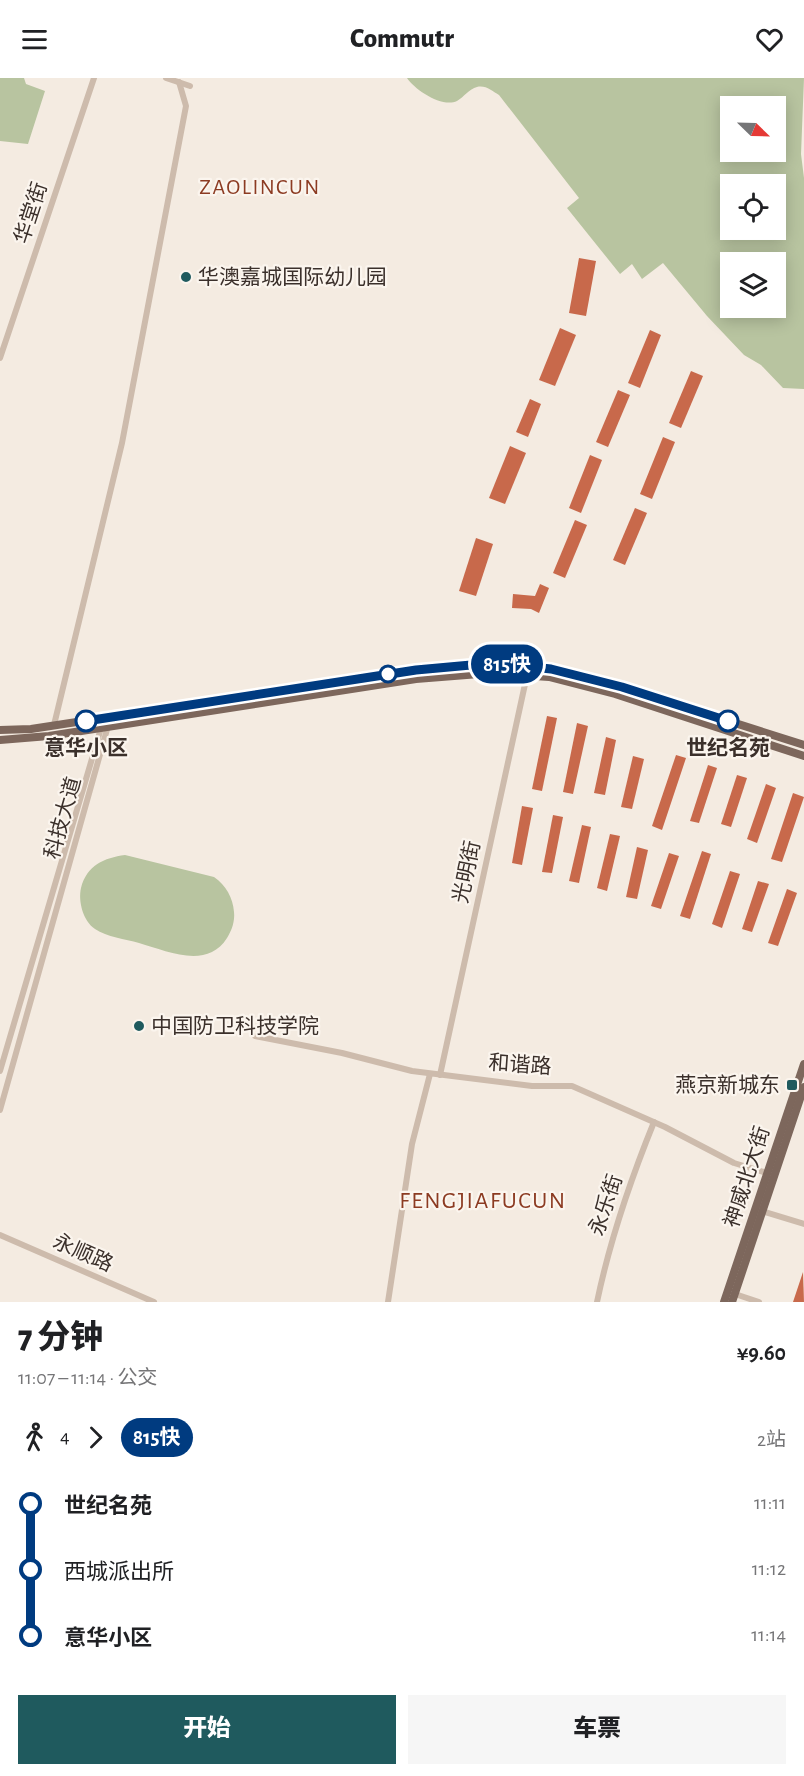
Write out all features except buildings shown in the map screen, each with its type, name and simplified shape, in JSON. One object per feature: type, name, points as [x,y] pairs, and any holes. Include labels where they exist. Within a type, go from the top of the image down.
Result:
[{"type":"main road","points":[[0,730],[104,718],[416,670],[493,663],[551,669],[622,687],[804,745]]},
{"type":"main road","points":[[0,740],[49,736],[426,678],[492,673],[549,677],[615,694],[804,756]]},
{"type":"main road","points":[[104,718],[108,726]]},
{"type":"main road","name":"神威北大街","points":[[724,1302],[804,1064]]},
{"type":"main road","name":"神威北大街","points":[[733,1298],[800,1108],[804,1087]]},
{"type":"street","name":"华堂街","points":[[0,358],[94,78]]},
{"type":"street","points":[[166,78],[190,86]]},
{"type":"street","points":[[54,725],[122,443],[186,106],[179,82]]},
{"type":"street","name":"光明街","points":[[440,1075],[527,675]]},
{"type":"street","name":"科技大道","points":[[0,1071],[99,727],[104,718]]},
{"type":"street","name":"科技大道","points":[[0,1110],[108,726]]},
{"type":"street","name":"和谐路","points":[[255,1036],[430,1074],[532,1086],[572,1086],[654,1122],[728,1161],[767,1173]]},
{"type":"street","points":[[388,1302],[412,1144],[430,1074]]},
{"type":"street","name":"永乐街","points":[[597,1302],[604,1265],[618,1216],[654,1122]]},
{"type":"street","points":[[762,1211],[804,1224]]},
{"type":"street","name":"永顺路","points":[[0,1235],[154,1302]]},
{"type":"street","points":[[733,1298],[759,1302]]},
{"type":"green space","points":[[0,78],[24,78],[26,84],[45,91],[28,144],[0,141]]},
{"type":"green space","points":[[407,78],[804,78],[801,154],[804,178],[804,389],[783,388],[761,365],[744,355],[707,316],[663,263],[642,279],[632,264],[620,274],[567,208],[579,198],[499,95],[486,88],[477,87],[451,103],[429,97]]},
{"type":"green space","points":[[125,855],[214,877],[222,884],[232,902],[234,919],[229,935],[219,948],[198,956],[186,956],[111,936],[95,929],[87,921],[81,905],[80,893],[84,880],[97,864]]},
{"type":"bus line","name":"815快","points":[[86,721],[416,670],[493,663],[551,669],[622,687],[728,721]]},
{"type":"place","name":"华澳嘉城国际幼儿园","points":[[186,277]]},
{"type":"place","name":"意华小区","points":[[86,721]]},
{"type":"place","name":"世纪名苑","points":[[728,721]]},
{"type":"place","name":"中国防卫科技学院","points":[[139,1026]]},
{"type":"place","name":"燕京新城东","points":[[792,1085]]},
{"type":"district","name":"ZAOLINCUN","points":[[260,187]]},
{"type":"district","name":"FENGJIAFUCUN","points":[[483,1201]]}]
